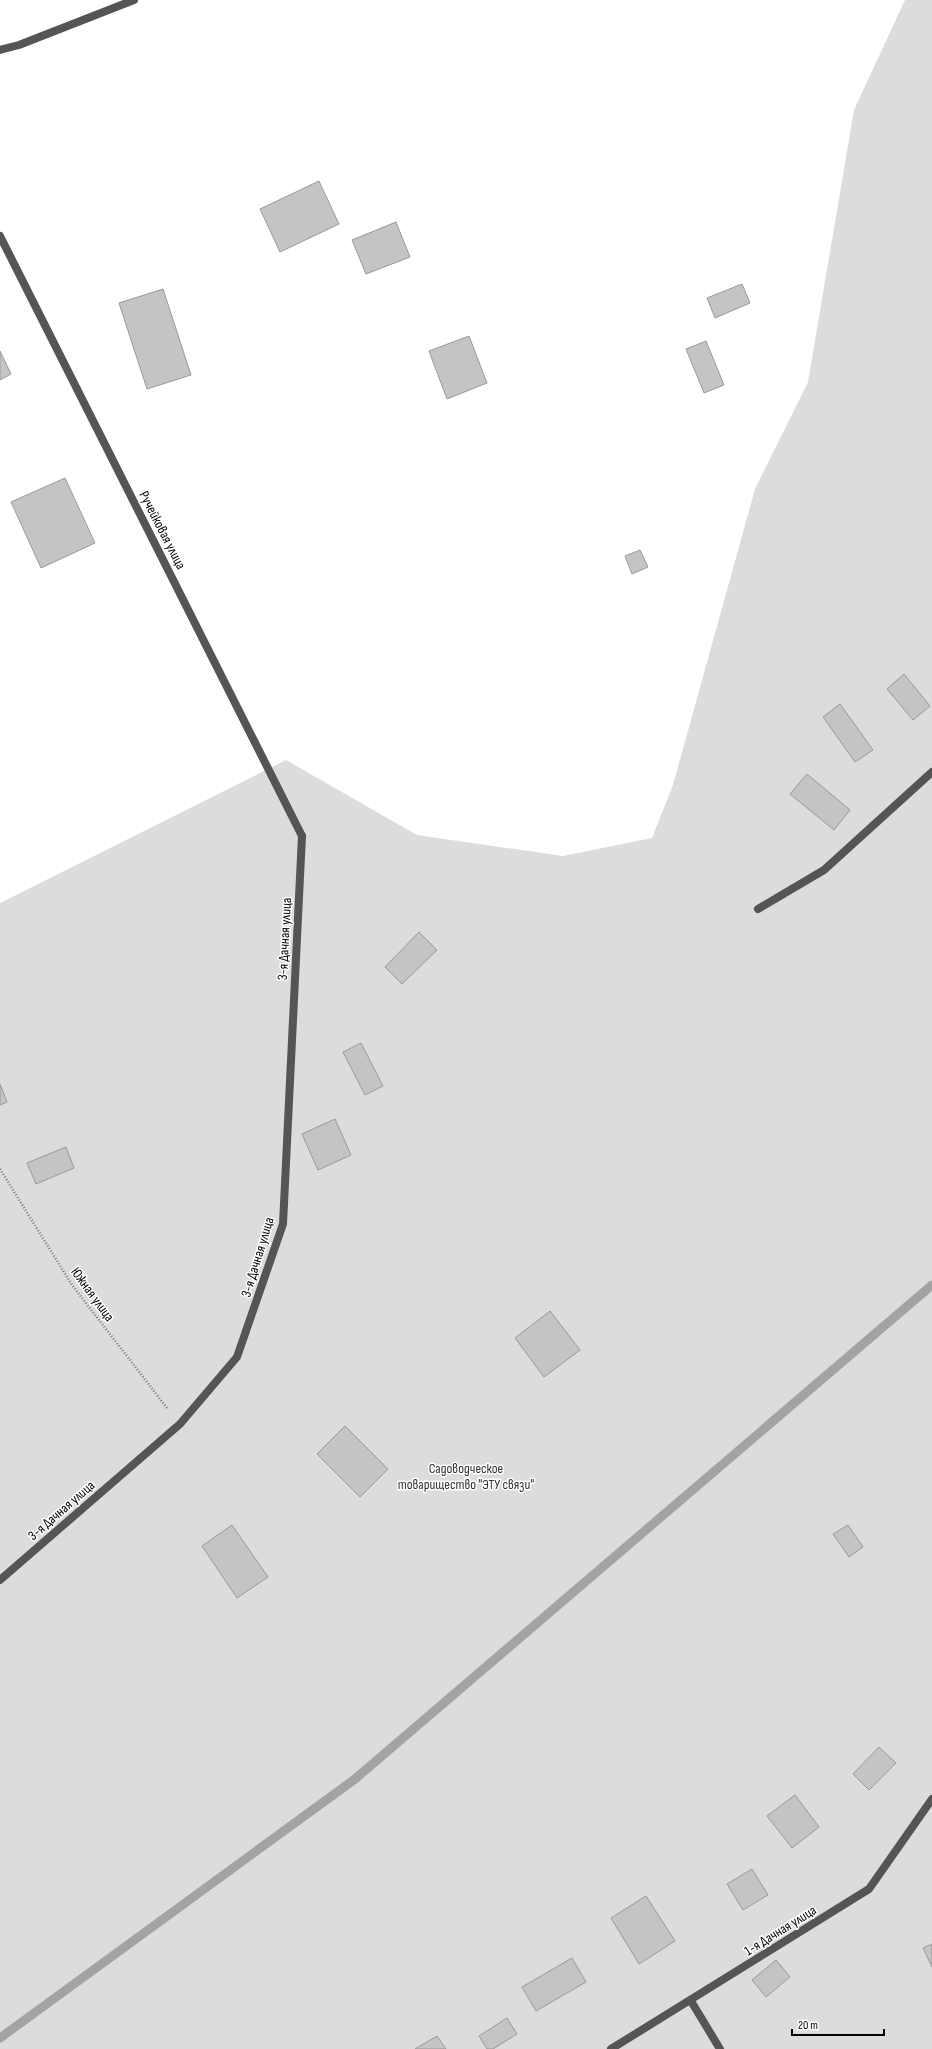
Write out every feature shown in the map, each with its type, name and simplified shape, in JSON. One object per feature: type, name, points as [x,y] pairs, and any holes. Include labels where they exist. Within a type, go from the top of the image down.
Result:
[{"type":"street","points":[[0,50],[19,45],[134,0]]},
{"type":"street","name":"Ручейковая улица","points":[[0,236],[302,836]]},
{"type":"street","points":[[758,908],[824,870],[932,772]]},
{"type":"street","name":"3-я Дачная улица","points":[[0,1580],[180,1424],[237,1358],[283,1224],[302,836]]},
{"type":"street","name":"1-я Дачная улица","points":[[612,2049],[869,1889],[932,1799]]},
{"type":"street","points":[[691,2001],[720,2049]]},
{"type":"path","name":"Южная улица","points":[[0,1170],[72,1285],[180,1424]]},
{"type":"green space","name":"Садоводческое товарищество \"ЭТУ связи\"","points":[[905,0],[932,0],[932,2049],[0,2049],[0,903],[286,760],[417,835],[563,856],[652,838],[673,785],[755,489],[808,382],[854,110]]},
{"type":"building","points":[[319,181],[339,224],[280,252],[260,209]]},
{"type":"building","points":[[396,222],[410,257],[366,274],[352,240]]},
{"type":"building","points":[[742,284],[750,303],[715,318],[707,298]]},
{"type":"building","points":[[163,289],[191,375],[147,389],[119,303]]},
{"type":"building","points":[[469,336],[487,383],[447,399],[429,351]]},
{"type":"building","points":[[706,341],[724,385],[704,393],[686,349]]},
{"type":"building","points":[[0,351],[11,374],[0,380]]},
{"type":"building","points":[[65,478],[95,543],[41,568],[11,502]]},
{"type":"building","points":[[640,550],[648,567],[632,574],[625,556]]},
{"type":"building","points":[[904,674],[930,706],[913,720],[887,689]]},
{"type":"building","points":[[840,704],[873,750],[855,762],[823,717]]},
{"type":"building","points":[[807,774],[850,810],[834,830],[790,794]]},
{"type":"building","points":[[419,932],[437,950],[402,984],[385,967]]},
{"type":"building","points":[[361,1043],[383,1086],[365,1095],[343,1052]]},
{"type":"building","points":[[0,1084],[7,1102],[0,1105]]},
{"type":"building","points":[[335,1119],[351,1155],[318,1170],[302,1134]]},
{"type":"building","points":[[66,1147],[74,1168],[36,1184],[27,1163]]},
{"type":"building","points":[[550,1311],[580,1350],[544,1377],[515,1338]]},
{"type":"building","points":[[345,1426],[388,1469],[360,1497],[317,1454]]},
{"type":"building","points":[[232,1525],[268,1577],[237,1598],[202,1546]]},
{"type":"building","points":[[848,1525],[863,1547],[849,1557],[833,1534]]},
{"type":"building","points":[[879,1747],[896,1763],[869,1790],[853,1774]]},
{"type":"building","points":[[795,1795],[819,1827],[792,1848],[767,1816]]},
{"type":"building","points":[[752,1869],[768,1895],[743,1910],[727,1884]]},
{"type":"building","points":[[646,1896],[675,1941],[639,1964],[611,1918]]},
{"type":"building","points":[[932,1944],[932,1967],[923,1948]]},
{"type":"building","points":[[572,1958],[586,1982],[536,2011],[522,1987]]},
{"type":"building","points":[[776,1960],[790,1977],[766,1997],[752,1980]]},
{"type":"building","points":[[507,2018],[517,2034],[493,2049],[487,2049],[479,2036]]},
{"type":"building","points":[[437,2036],[446,2049],[415,2049]]},
{"type":"waterway","points":[[0,2038],[355,1779],[932,1285]]}]
